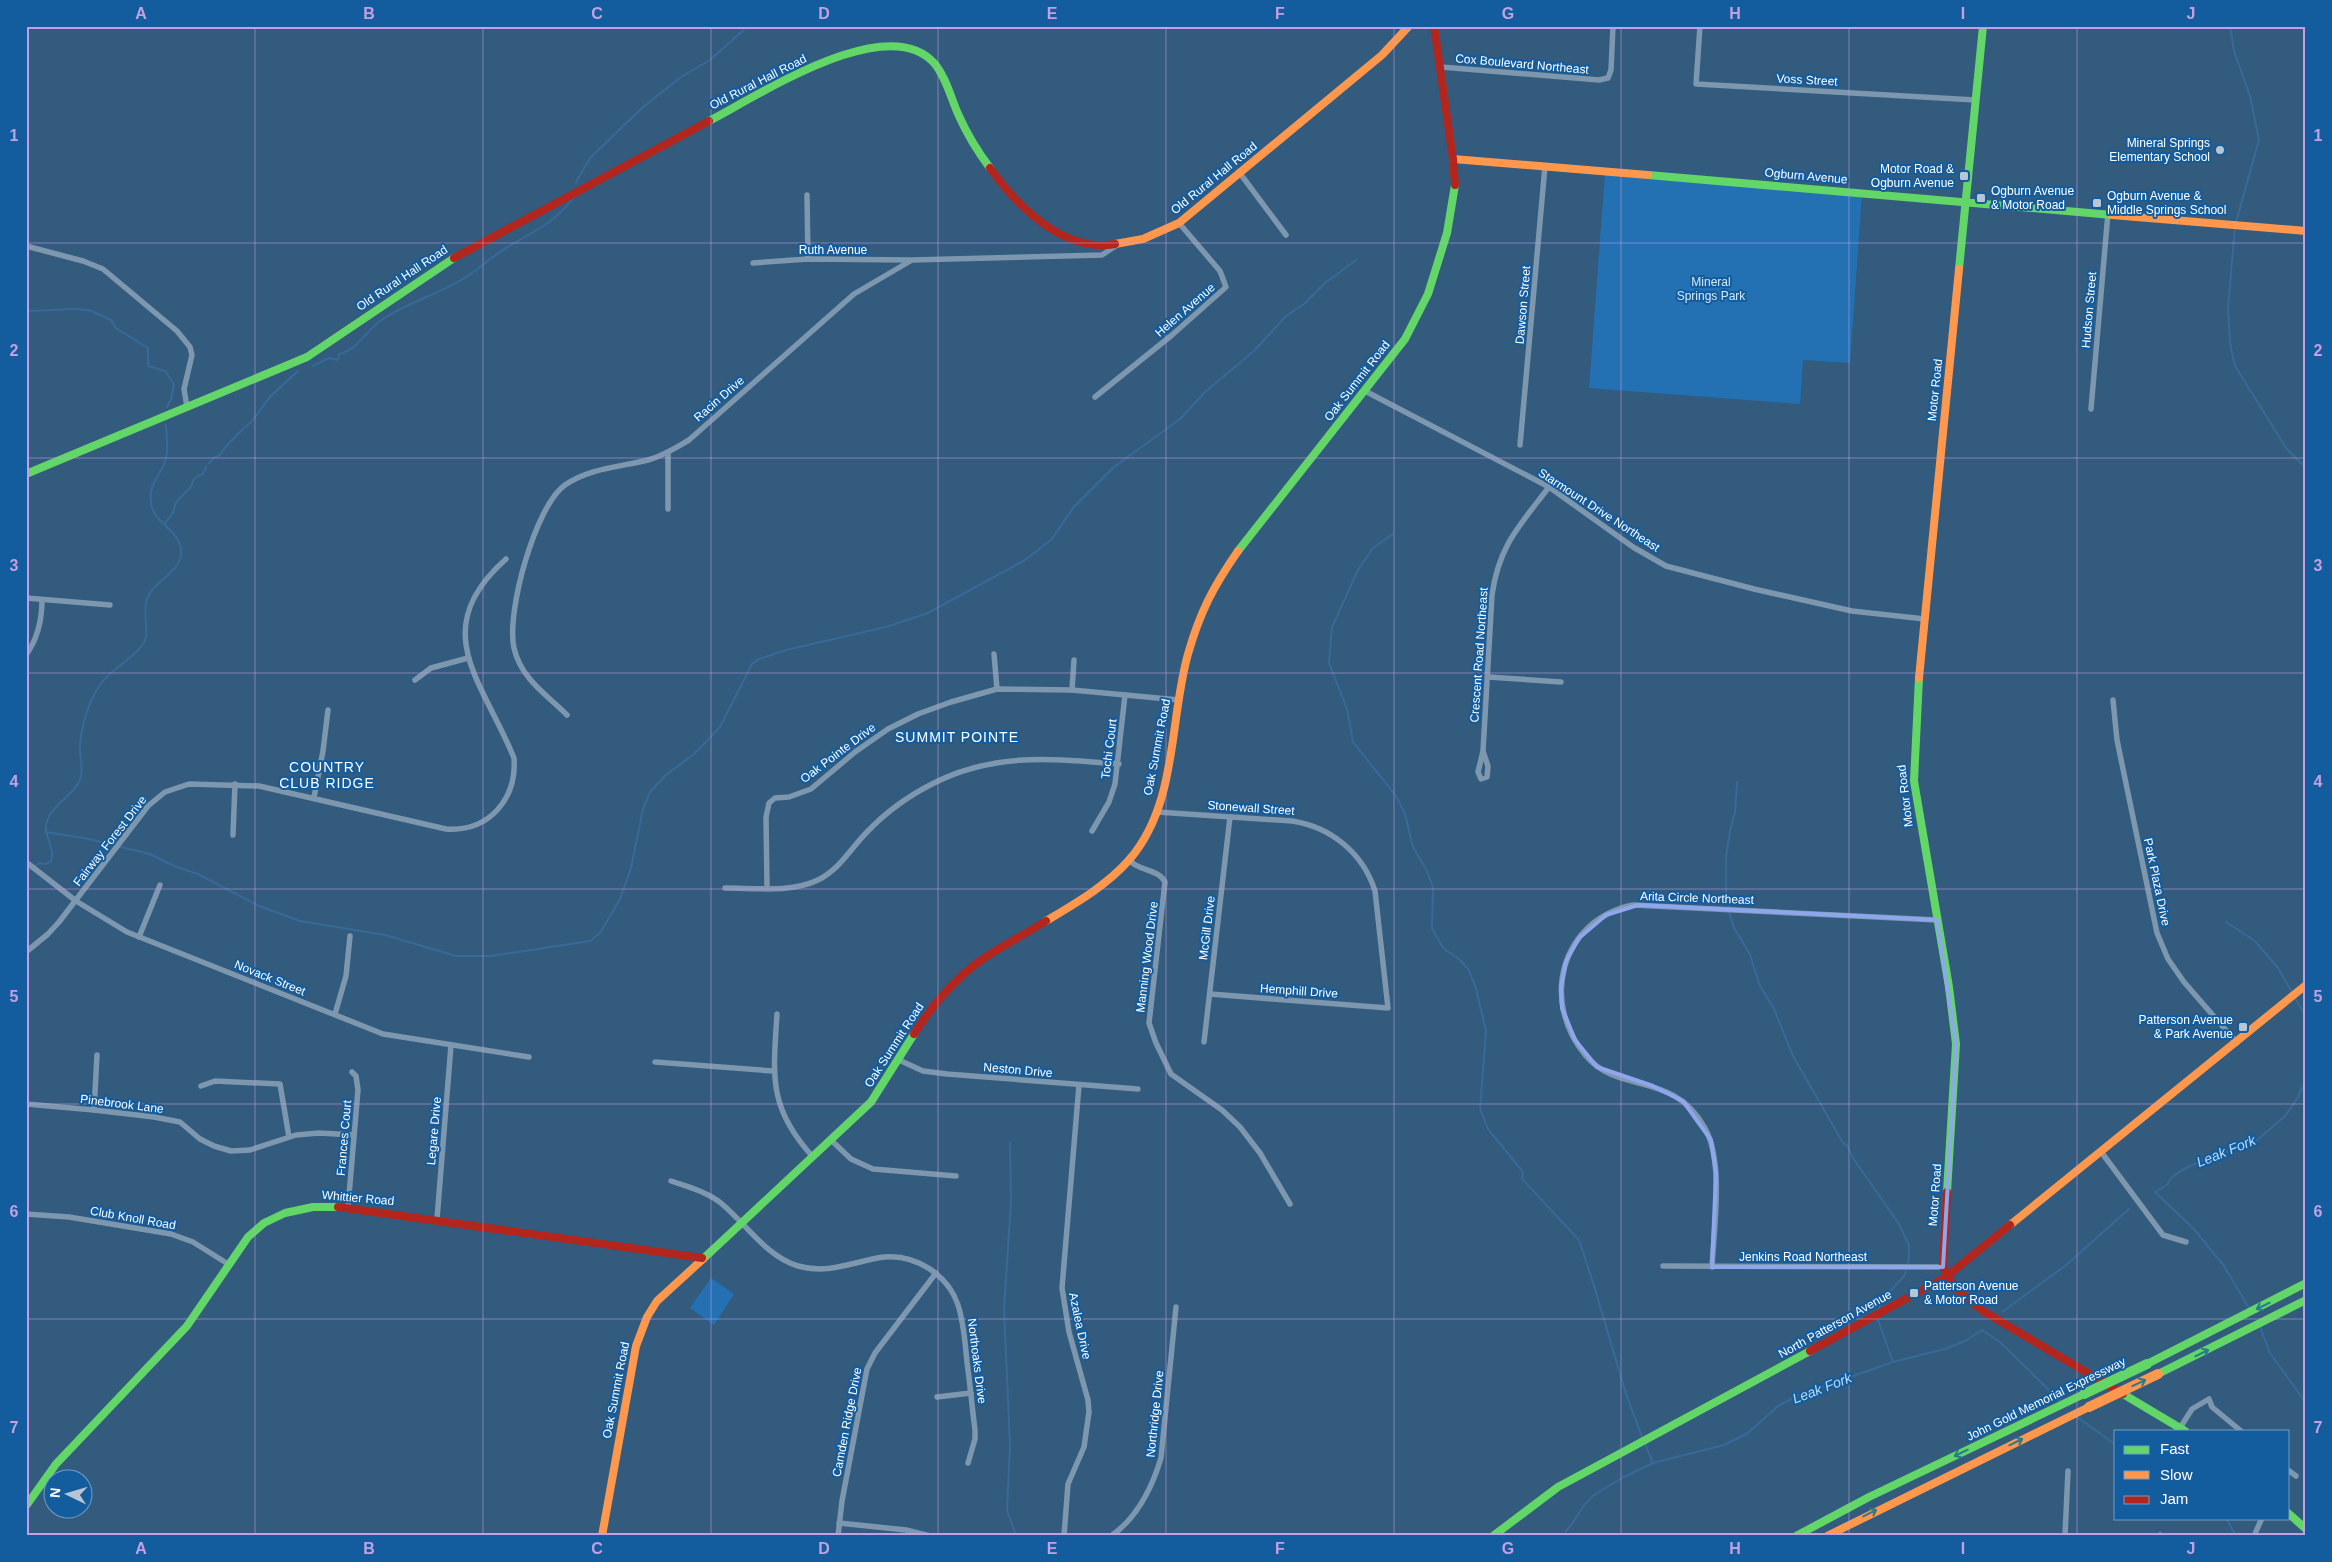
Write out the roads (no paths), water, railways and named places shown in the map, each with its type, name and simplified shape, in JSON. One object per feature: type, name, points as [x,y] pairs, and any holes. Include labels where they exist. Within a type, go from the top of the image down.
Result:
[{"type":"main road","name":"Old Rural Hall Road","points":[[26,474],[307,357],[451,260],[549,205],[819,64],[844,54],[872,47],[892,45],[910,47],[931,58],[945,77],[963,125],[989,170],[1025,211],[1065,238],[1093,245],[1117,245],[1138,242],[1180,223],[1382,55],[1409,26]]},
{"type":"main road","name":"Oak Summit Road","points":[[602,1536],[638,1337],[657,1301],[741,1222],[832,1141],[871,1102],[924,1018],[944,992],[968,969],[1091,894],[1128,860],[1146,835],[1157,812],[1166,781],[1188,655],[1204,607],[1214,586],[1242,545],[1365,392],[1405,339],[1428,294],[1451,219],[1455,190],[1453,159],[1434,26]]},
{"type":"main road","name":"Motor Road","points":[[1945,1272],[1956,1044],[1949,987],[1913,769],[1916,699],[1967,202],[1983,26]]},
{"type":"main road","name":"Ogburn Avenue","points":[[1453,159],[2306,231]]},
{"type":"main road","name":"North Patterson Avenue","points":[[1493,1536],[1558,1487],[1670,1425],[1874,1318],[1945,1272],[2102,1153],[2306,985]]},
{"type":"main road","name":"Whittier Road","points":[[26,1506],[56,1464],[187,1326],[206,1301],[243,1240],[272,1218],[305,1208],[348,1207],[702,1258]]},
{"type":"main road","points":[[1945,1272],[1958,1294],[1983,1311],[2182,1429]]},
{"type":"main road","name":"John Gold Memorial Expressway","points":[[1796,1536],[1869,1497],[2147,1364],[2306,1283]]},
{"type":"main road","name":"John Gold Memorial Expressway","points":[[1827,1536],[2306,1300]]},
{"type":"main road","points":[[2290,1515],[2306,1529]]},
{"type":"street","name":"Cox Boulevard Northeast","points":[[1441,67],[1599,80],[1608,78],[1611,70],[1613,26]]},
{"type":"street","name":"Voss Street","points":[[1700,26],[1696,84],[1975,100]]},
{"type":"street","name":"Dawson Street","points":[[1520,445],[1545,166]]},
{"type":"street","points":[[1240,172],[1286,235]]},
{"type":"street","points":[[807,195],[808,259]]},
{"type":"street","name":"Hudson Street","points":[[2091,408],[2108,214]]},
{"type":"street","name":"Helen Avenue","points":[[1095,397],[1186,324],[1226,287],[1220,271],[1180,223]]},
{"type":"street","name":"Racin Drive","points":[[567,716],[530,681],[514,649],[514,623],[526,555],[552,500],[563,486],[579,477],[596,471],[648,460],[668,453],[689,440],[854,294],[912,260],[1102,255],[1117,245]]},
{"type":"street","points":[[26,246],[83,260],[103,269],[176,331],[190,347],[192,355],[184,390],[186,407]]},
{"type":"street","name":"Ruth Avenue","points":[[753,263],[808,259],[912,260]]},
{"type":"street","name":"Starmount Drive Northeast","points":[[1365,392],[1549,487],[1633,547],[1675,569],[1852,611],[1925,619]]},
{"type":"street","points":[[668,453],[668,509]]},
{"type":"street","name":"Crescent Road Northeast","points":[[1483,751],[1492,595],[1501,556],[1509,540],[1549,487]]},
{"type":"street","name":"Fairway Forest Drive","points":[[26,952],[48,934],[76,901],[157,796],[175,787],[189,784],[259,786],[314,797],[446,829],[459,830],[496,812],[510,792],[515,769],[514,758],[474,675],[465,642],[467,612],[479,587],[491,572],[506,559]]},
{"type":"street","points":[[26,598],[110,605]]},
{"type":"street","points":[[26,655],[37,634],[42,616],[42,600]]},
{"type":"street","points":[[994,654],[997,689]]},
{"type":"street","points":[[415,680],[431,668],[468,658]]},
{"type":"street","points":[[1072,690],[1074,660]]},
{"type":"street","points":[[1488,677],[1561,682]]},
{"type":"street","name":"Oak Pointe Drive","points":[[767,887],[766,817],[769,803],[775,798],[789,797],[811,789],[855,752],[888,729],[918,714],[997,689],[1072,690],[1179,700]]},
{"type":"street","name":"Tochi Court","points":[[1092,831],[1109,802],[1119,764],[1125,695]]},
{"type":"street","name":"Park Plaza Drive","points":[[2113,700],[2117,740],[2158,933],[2168,959],[2184,982],[2237,1043]]},
{"type":"street","points":[[314,797],[324,751],[328,710]]},
{"type":"street","points":[[725,888],[789,887],[818,880],[842,861],[866,832],[884,816],[912,796],[953,774],[981,766],[1019,759],[1043,758],[1119,764]]},
{"type":"street","points":[[233,835],[235,784]]},
{"type":"street","name":"Stonewall Street","points":[[1157,812],[1292,820],[1313,826],[1330,834],[1355,854],[1368,874],[1375,891],[1388,1008]]},
{"type":"street","name":"McGill Drive","points":[[1204,1042],[1230,817]]},
{"type":"street","name":"Manning Wood Drive","points":[[1128,860],[1136,867],[1161,876],[1165,882],[1149,1023],[1164,1062],[1175,1078],[1222,1110],[1240,1127],[1260,1153],[1290,1204]]},
{"type":"street","name":"Novack Street","points":[[26,862],[76,901],[127,932],[383,1034],[529,1057]]},
{"type":"street","points":[[139,937],[160,885]]},
{"type":"street","name":"Arita Circle Northeast","points":[[1712,1267],[1716,1173],[1711,1140],[1699,1119],[1683,1101],[1653,1086],[1610,1074],[1597,1067],[1580,1048],[1565,1018],[1561,999],[1566,961],[1574,944],[1598,920],[1615,911],[1638,905],[1937,920]]},
{"type":"street","points":[[335,1014],[346,976],[350,936]]},
{"type":"street","name":"Hemphill Drive","points":[[1210,994],[1388,1008]]},
{"type":"street","points":[[778,1014],[773,1071],[776,1094],[784,1117],[799,1142],[813,1157]]},
{"type":"street","name":"Legare Drive","points":[[437,1219],[452,1045]]},
{"type":"street","points":[[94,1110],[97,1055]]},
{"type":"street","name":"Neston Drive","points":[[899,1060],[923,1071],[947,1074],[1138,1089]]},
{"type":"street","points":[[654,1062],[773,1071]]},
{"type":"street","name":"Frances Court","points":[[348,1207],[358,1090],[356,1076],[352,1072]]},
{"type":"street","points":[[201,1086],[215,1081],[280,1084],[289,1137]]},
{"type":"street","name":"Azalea Drive","points":[[1064,1536],[1068,1484],[1084,1447],[1089,1412],[1088,1400],[1069,1332],[1062,1288],[1079,1085]]},
{"type":"street","name":"Pinebrook Lane","points":[[26,1104],[154,1117],[180,1122],[200,1139],[231,1151],[250,1150],[289,1137],[319,1133],[354,1135]]},
{"type":"street","points":[[832,1141],[851,1159],[873,1169],[956,1176]]},
{"type":"street","points":[[2102,1153],[2162,1235],[2186,1242]]},
{"type":"street","name":"Northoaks Drive","points":[[671,1181],[709,1194],[772,1252],[798,1266],[825,1270],[836,1269],[876,1258],[892,1257],[913,1261],[936,1273],[949,1288],[960,1313],[975,1439],[968,1463]]},
{"type":"street","name":"Club Knoll Road","points":[[26,1214],[69,1217],[171,1234],[193,1242],[228,1264]]},
{"type":"street","name":"Jenkins Road Northeast","points":[[1663,1266],[1945,1272]]},
{"type":"street","name":"Camden Ridge Drive","points":[[838,1536],[865,1374],[869,1363],[936,1273]]},
{"type":"street","name":"Northridge Drive","points":[[1111,1536],[1135,1514],[1154,1478],[1161,1458],[1176,1307]]},
{"type":"street","points":[[937,1397],[971,1393]]},
{"type":"street","points":[[2182,1429],[2192,1409],[2209,1399],[2212,1407],[2240,1430]]},
{"type":"street","points":[[2065,1536],[2068,1471]]},
{"type":"street","points":[[2290,1472],[2296,1476]]},
{"type":"street","points":[[2254,1536],[2261,1520]]},
{"type":"street","points":[[839,1523],[906,1530],[930,1536]]},
{"type":"waterway","points":[[576,182],[590,158],[643,107],[681,77],[710,60],[748,26]]},
{"type":"waterway","points":[[2230,26],[2234,51],[2250,96],[2259,140],[2236,222]]},
{"type":"waterway","points":[[313,366],[329,358],[338,360],[339,354],[351,349],[377,323],[402,308],[442,290],[467,276],[502,251],[551,221],[574,197]]},
{"type":"waterway","points":[[2235,227],[2228,308],[2230,343],[2235,366],[2286,448],[2306,468]]},
{"type":"waterway","points":[[45,832],[84,838],[150,854],[174,866],[198,874],[259,906],[300,921],[385,935],[456,956],[491,956],[590,941],[600,933],[620,899],[631,868],[643,809],[650,792],[666,775],[694,754],[720,727],[752,664],[759,659],[786,650],[886,627],[928,613],[1025,560],[1052,539],[1073,508],[1114,467],[1180,419],[1205,392],[1255,350],[1286,316],[1304,304],[1325,283],[1356,260]]},
{"type":"waterway","points":[[26,309],[31,311],[89,310],[111,320],[116,328],[148,348],[148,366],[165,371],[174,384],[167,407]]},
{"type":"waterway","points":[[209,463],[219,456],[230,442],[254,419],[266,401],[298,371]]},
{"type":"waterway","points":[[26,873],[39,863],[46,864],[51,861],[52,851],[46,831],[47,821],[80,780],[82,772],[81,735],[90,704],[101,683],[139,650],[144,643],[146,639],[145,610],[147,599],[155,587],[176,567],[181,555],[181,547],[178,540],[157,517],[151,504],[151,490],[167,454],[166,425]]},
{"type":"waterway","points":[[165,523],[173,513],[176,502],[190,488],[194,479],[204,473],[206,467]]},
{"type":"waterway","points":[[1393,534],[1373,548],[1358,570],[1332,627],[1329,663],[1347,709],[1353,742],[1396,796],[1405,814],[1413,847],[1426,869],[1433,887],[1432,928],[1443,948],[1459,959],[1468,969],[1475,985],[1486,1031],[1480,1109],[1488,1129],[1523,1172],[1522,1179],[1579,1240],[1626,1394],[1642,1437]]},
{"type":"waterway","points":[[1729,907],[1726,892],[1726,858],[1735,812],[1737,782]]},
{"type":"waterway","points":[[1729,912],[1734,928],[1750,954],[1759,984],[1774,1009],[1793,1056],[1843,1143],[1847,1145],[1853,1158],[1899,1224],[1909,1245],[1909,1258],[1905,1275],[1883,1299],[1877,1313]]},
{"type":"waterway","points":[[2226,922],[2255,941],[2278,968],[2293,994]]},
{"type":"waterway","points":[[2295,998],[2306,1017]]},
{"type":"waterway","name":"Leak Fork","points":[[2249,1308],[2224,1266],[2193,1228],[2155,1192],[2168,1184],[2170,1179],[2182,1170],[2214,1155],[2245,1147],[2255,1142],[2286,1115],[2298,1097],[2306,1079]]},
{"type":"waterway","points":[[1010,1142],[1011,1202],[1004,1309],[1010,1445],[1007,1510],[1016,1536]]},
{"type":"waterway","name":"Leak Fork","points":[[2002,1312],[2065,1266],[2129,1209]]},
{"type":"waterway","points":[[1878,1320],[1893,1362]]},
{"type":"waterway","points":[[2260,1327],[2270,1353],[2306,1403]]},
{"type":"waterway","name":"Leak Fork","points":[[1572,1524],[1585,1504],[1594,1495],[1622,1478],[1653,1463],[1724,1445],[1748,1433],[1778,1406],[1799,1395],[1893,1362],[1945,1349],[1965,1341],[1982,1330],[2000,1342],[2061,1402]]},
{"type":"waterway","points":[[2077,1417],[2114,1444]]},
{"type":"waterway","points":[[1644,1441],[1653,1463]]},
{"type":"waterway","points":[[2227,1520],[2236,1536]]},
{"type":"waterway","name":"Leak Fork","points":[[1566,1531],[1571,1525]]},
{"type":"place","name":"Mineral Springs Elementary School","points":[[2220,150]]},
{"type":"place","name":"Motor Road & Ogburn Avenue","points":[[1964,176]]},
{"type":"place","name":"Ogburn Avenue & Motor Road","points":[[1981,198]]},
{"type":"place","name":"Ogburn Avenue & Middle Springs School","points":[[2097,203]]},
{"type":"place","name":"Patterson Avenue & Park Avenue","points":[[2243,1027]]},
{"type":"place","name":"Patterson Avenue & Motor Road","points":[[1914,1293]]},
{"type":"district","name":"SUMMIT POINTE","points":[[957,737]]},
{"type":"district","name":"COUNTRY CLUB RIDGE","points":[[327,776]]},
{"type":"park label","name":"Mineral Springs Park","points":[[1711,289]]}]
